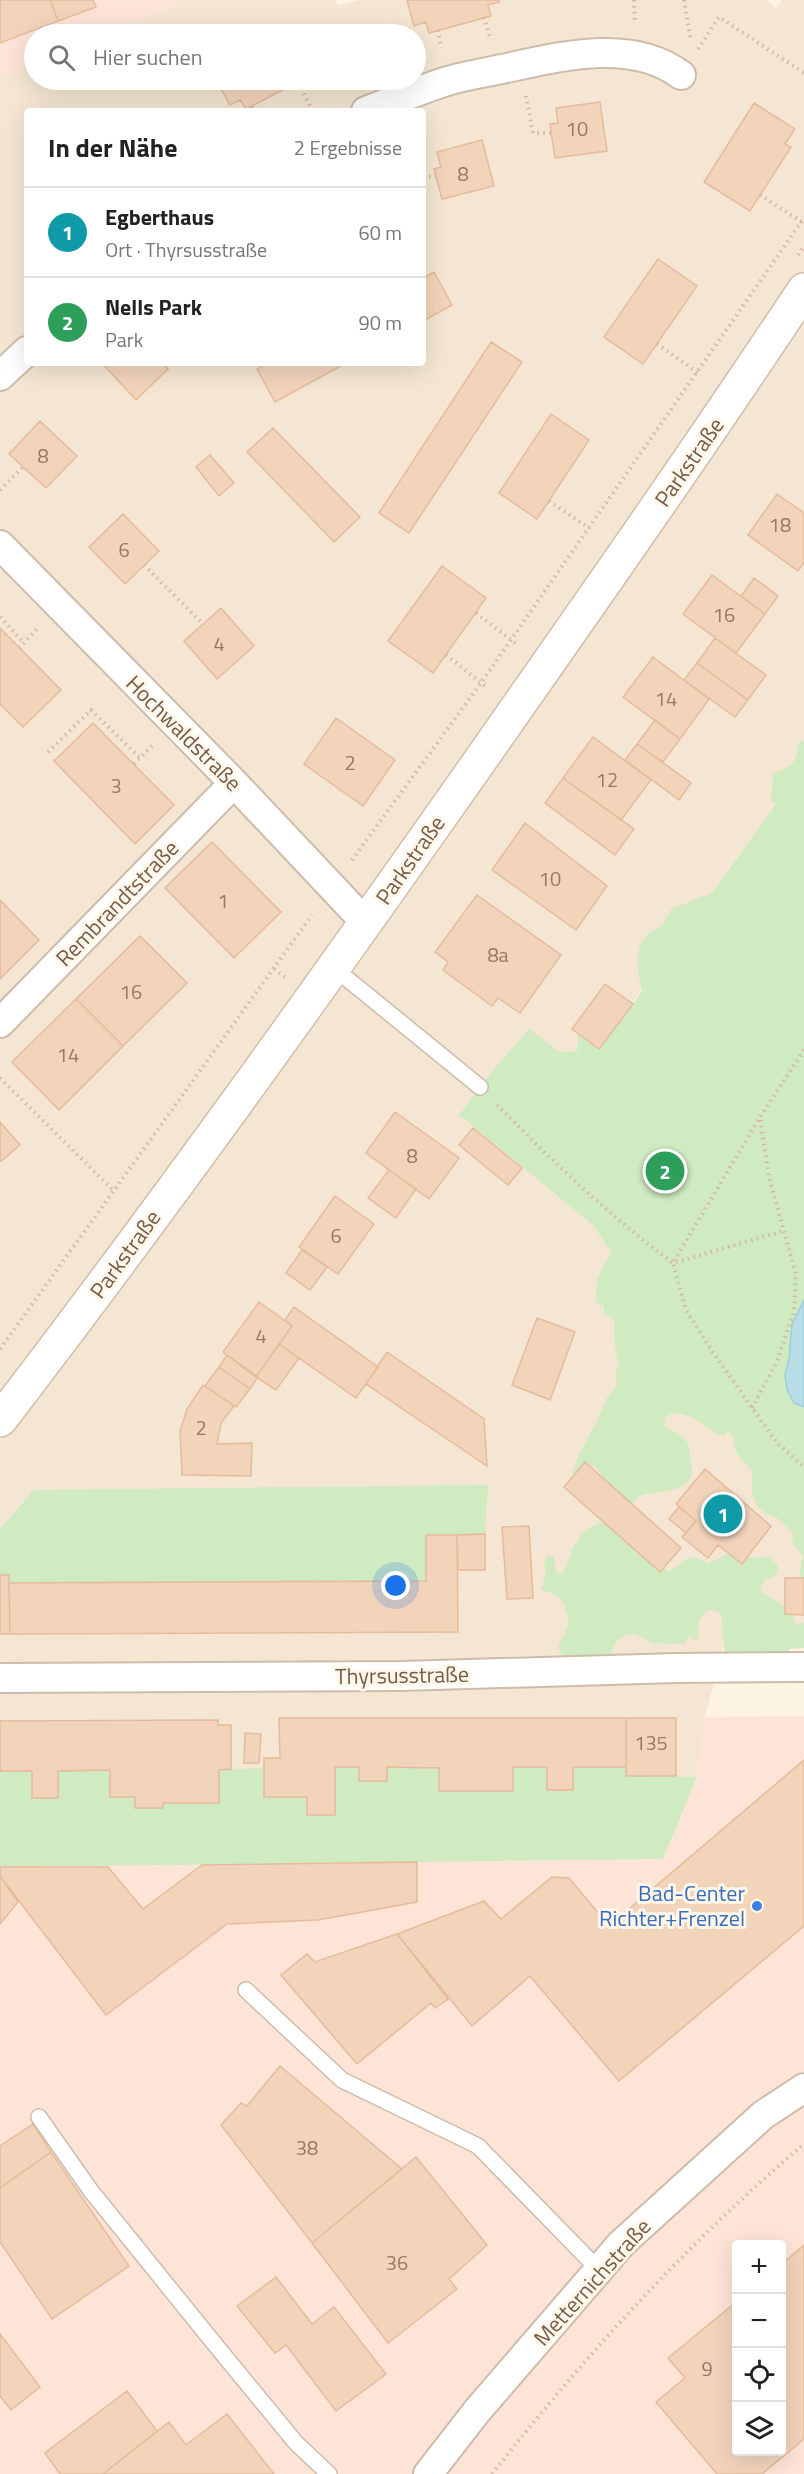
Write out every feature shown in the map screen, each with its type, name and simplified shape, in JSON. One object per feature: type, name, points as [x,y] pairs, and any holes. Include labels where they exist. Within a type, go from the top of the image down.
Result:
[{"type":"street","points":[[426,89],[447,81],[558,57],[615,54],[654,60],[670,66],[681,75]]},
{"type":"street","points":[[374,108],[423,90]]},
{"type":"street","name":"Parkstraße","points":[[0,1419],[71,1328],[334,968],[547,666],[804,290]]},
{"type":"street","points":[[0,376],[24,354]]},
{"type":"street","name":"Hochwaldstraße","points":[[0,545],[234,783],[366,923]]},
{"type":"street","name":"Rembrandtstraße","points":[[0,1023],[234,783]]},
{"type":"street","name":"Thyrsusstraße","points":[[0,1678],[401,1676],[676,1668],[804,1667]]},
{"type":"street","name":"Metternichstraße","points":[[428,2474],[477,2411],[621,2244],[763,2115],[804,2088]]},
{"type":"lane","points":[[334,968],[480,1087]]},
{"type":"lane","points":[[246,1990],[342,2080],[478,2146],[599,2270]]},
{"type":"lane","points":[[39,2117],[91,2191],[198,2324],[296,2444],[329,2474]]},
{"type":"path","points":[[684,0],[694,55],[719,17],[804,73]]},
{"type":"path","points":[[521,65],[533,133],[551,132]]},
{"type":"path","points":[[302,90],[311,108]]},
{"type":"path","points":[[426,177],[436,176]]},
{"type":"path","points":[[0,1349],[481,683],[699,373],[803,220],[760,195]]},
{"type":"path","points":[[657,344],[733,397]]},
{"type":"path","points":[[0,490],[23,467]]},
{"type":"path","points":[[549,501],[589,528]]},
{"type":"path","points":[[144,565],[203,624]]},
{"type":"path","points":[[476,613],[547,666]]},
{"type":"path","points":[[0,617],[24,643]]},
{"type":"path","points":[[446,656],[516,708]]},
{"type":"path","points":[[48,752],[91,710],[141,759]]},
{"type":"path","points":[[673,1263],[760,1117],[804,1050]]},
{"type":"path","points":[[0,1078],[113,1190]]},
{"type":"path","points":[[480,1087],[562,1171],[625,1228],[673,1263],[686,1310],[777,1443],[804,1467]]},
{"type":"path","points":[[752,1408],[777,1361],[794,1312],[796,1274],[769,1177],[760,1117]]},
{"type":"path","points":[[673,1263],[783,1231]]},
{"type":"path","points":[[492,2474],[547,2404],[633,2306],[729,2209],[804,2144]]},
{"type":"shaded area","points":[[0,0],[189,0],[131,24],[24,24],[24,69],[0,79]]},
{"type":"shaded area","points":[[189,0],[336,0],[338,5],[359,0],[766,0],[776,8],[782,0],[804,0],[804,765],[599,1049],[560,1052],[480,1087],[459,1115],[594,1226],[711,1405],[804,1524],[804,1647],[723,1648],[705,1717],[697,1777],[663,1859],[0,1867],[0,79],[24,69],[24,90],[426,90],[426,24],[131,24]]},
{"type":"shaded area","points":[[804,1716],[804,2474],[0,2474],[0,1867],[662,1859],[697,1777],[705,1717]]},
{"type":"green space","points":[[804,740],[804,1581],[799,1574],[803,1556],[793,1544],[792,1531],[777,1518],[765,1513],[756,1504],[752,1493],[752,1470],[738,1455],[733,1437],[728,1430],[724,1436],[688,1416],[673,1414],[665,1417],[664,1425],[684,1437],[688,1444],[692,1470],[690,1478],[679,1488],[642,1495],[629,1508],[610,1489],[594,1466],[585,1464],[575,1476],[572,1473],[607,1398],[617,1385],[615,1374],[619,1365],[615,1347],[614,1320],[604,1312],[604,1306],[597,1303],[596,1296],[599,1277],[611,1253],[594,1226],[459,1115],[489,1075],[529,1029],[560,1052],[577,1051],[579,1028],[628,1011],[642,991],[638,955],[643,941],[649,933],[663,924],[673,908],[712,893],[776,804],[771,801],[773,774],[792,764],[796,757],[798,744]]},
{"type":"green space","points":[[488,1485],[485,1534],[426,1535],[426,1581],[9,1583],[9,1575],[0,1575],[0,1529],[34,1490]]},
{"type":"green space","points":[[608,1522],[668,1572],[686,1559],[695,1558],[708,1564],[731,1552],[752,1558],[769,1557],[777,1565],[778,1571],[773,1578],[765,1579],[759,1590],[790,1610],[795,1624],[804,1623],[804,1648],[789,1649],[789,1653],[725,1654],[721,1616],[719,1612],[709,1610],[700,1618],[699,1639],[694,1640],[690,1635],[684,1644],[652,1643],[635,1634],[626,1635],[617,1641],[609,1656],[563,1658],[558,1647],[568,1627],[568,1616],[563,1602],[556,1595],[541,1589],[546,1573],[544,1562],[548,1556],[554,1557],[555,1571],[561,1574],[575,1544],[583,1533],[594,1526]]},
{"type":"green space","points":[[335,1767],[359,1767],[387,1781],[387,1767],[439,1768],[439,1791],[513,1791],[513,1767],[547,1767],[547,1790],[573,1790],[573,1767],[626,1767],[627,1776],[697,1777],[663,1859],[0,1867],[0,1771],[32,1771],[32,1798],[58,1798],[58,1771],[110,1770],[110,1797],[135,1797],[163,1803],[219,1803],[219,1770],[264,1768],[264,1796],[307,1797],[307,1814]]},
{"type":"water","points":[[804,1300],[804,1407],[794,1403],[787,1389],[785,1375],[792,1324]]},
{"type":"building","points":[[0,0],[50,0],[58,21],[50,24],[24,24],[24,34],[0,43]]},
{"type":"building","points":[[50,0],[93,0],[96,7],[58,21]]},
{"type":"building","points":[[407,0],[499,0],[499,2],[488,5],[491,16],[429,33],[426,22],[413,24]]},
{"type":"building","points":[[222,90],[283,90],[248,108],[245,108],[240,100],[230,105]]},
{"type":"building","points":[[600,102],[607,151],[555,158],[550,124],[558,123],[556,108]]},
{"type":"building","points":[[754,103],[795,129],[785,144],[791,147],[750,211],[704,182]]},
{"type":"building","points":[[482,140],[494,186],[442,199],[434,169],[441,167],[437,152]]},
{"type":"building","points":[[658,259],[697,286],[643,364],[604,337]]},
{"type":"building","points":[[434,272],[452,305],[426,319],[426,276]]},
{"type":"building","points":[[491,342],[522,362],[409,533],[379,513]]},
{"type":"building","points":[[105,366],[165,366],[168,369],[136,400]]},
{"type":"building","points":[[262,366],[341,366],[275,402],[257,369]]},
{"type":"building","points":[[551,414],[589,440],[537,519],[499,493]]},
{"type":"building","points":[[40,421],[77,456],[46,488],[9,454]]},
{"type":"building","points":[[273,428],[360,517],[334,542],[247,452]]},
{"type":"building","points":[[210,455],[234,483],[219,496],[196,467]]},
{"type":"building","points":[[777,494],[804,513],[804,562],[798,571],[748,535]]},
{"type":"building","points":[[123,514],[159,551],[125,584],[89,547]]},
{"type":"building","points":[[442,566],[486,598],[433,673],[388,641]]},
{"type":"building","points":[[712,575],[765,614],[736,653],[683,614]]},
{"type":"building","points":[[754,578],[778,596],[765,614],[741,596]]},
{"type":"building","points":[[221,608],[254,646],[217,679],[184,641]]},
{"type":"building","points":[[0,628],[61,690],[23,727],[0,704]]},
{"type":"building","points":[[715,638],[766,675],[748,700],[697,663]]},
{"type":"building","points":[[653,657],[709,699],[680,739],[623,697]]},
{"type":"building","points":[[697,663],[748,700],[735,717],[684,680]]},
{"type":"building","points":[[336,718],[395,760],[363,806],[304,764]]},
{"type":"building","points":[[655,720],[680,739],[663,762],[637,744]]},
{"type":"building","points":[[93,723],[174,805],[135,844],[54,761]]},
{"type":"building","points":[[593,737],[651,780],[621,820],[563,778]]},
{"type":"building","points":[[637,744],[691,783],[679,800],[625,760]]},
{"type":"building","points":[[563,778],[634,829],[615,855],[545,803]]},
{"type":"building","points":[[525,823],[607,886],[576,930],[492,870]]},
{"type":"building","points":[[212,842],[281,912],[234,958],[165,888]]},
{"type":"building","points":[[477,895],[561,955],[520,1013],[498,998],[492,1006],[443,970],[448,962],[435,952]]},
{"type":"building","points":[[0,900],[39,940],[0,979]]},
{"type":"building","points":[[140,936],[187,983],[123,1046],[76,999]]},
{"type":"building","points":[[605,984],[633,1004],[599,1049],[572,1029]]},
{"type":"building","points":[[76,999],[123,1046],[59,1110],[12,1062]]},
{"type":"building","points":[[395,1112],[459,1158],[429,1199],[366,1153]]},
{"type":"building","points":[[0,1122],[20,1145],[0,1162]]},
{"type":"building","points":[[473,1128],[522,1168],[508,1185],[459,1145]]},
{"type":"building","points":[[389,1170],[416,1189],[396,1218],[368,1198]]},
{"type":"building","points":[[335,1196],[374,1224],[338,1274],[299,1247]]},
{"type":"building","points":[[302,1250],[327,1267],[310,1290],[286,1273]]},
{"type":"building","points":[[259,1302],[292,1326],[256,1377],[223,1352]]},
{"type":"building","points":[[294,1307],[378,1367],[356,1398],[279,1344],[292,1326],[285,1320]]},
{"type":"building","points":[[537,1318],[575,1332],[550,1400],[512,1385]]},
{"type":"building","points":[[279,1344],[299,1358],[276,1390],[256,1377]]},
{"type":"building","points":[[387,1352],[484,1419],[487,1466],[366,1384]]},
{"type":"building","points":[[227,1355],[258,1377],[250,1389],[219,1367]]},
{"type":"building","points":[[219,1367],[250,1389],[236,1407],[205,1386]]},
{"type":"building","points":[[203,1385],[234,1406],[221,1423],[217,1444],[252,1443],[251,1476],[182,1475],[180,1431],[187,1409]]},
{"type":"building","points":[[585,1462],[681,1548],[660,1572],[564,1487]]},
{"type":"building","points":[[705,1469],[771,1526],[742,1564],[718,1545],[708,1558],[682,1537],[696,1521],[676,1504]]},
{"type":"building","points":[[679,1507],[696,1521],[686,1533],[669,1519]]},
{"type":"building","points":[[529,1526],[533,1598],[507,1599],[502,1527]]},
{"type":"building","points":[[485,1534],[485,1570],[458,1570],[457,1535]]},
{"type":"building","points":[[426,1535],[457,1535],[458,1632],[10,1634],[9,1583],[426,1581]]},
{"type":"building","points":[[0,1575],[9,1575],[10,1634],[0,1634]]},
{"type":"building","points":[[785,1578],[804,1578],[804,1615],[785,1614]]},
{"type":"building","points":[[279,1718],[626,1718],[626,1767],[573,1767],[573,1790],[547,1790],[547,1767],[513,1767],[513,1791],[439,1791],[439,1768],[387,1767],[387,1781],[359,1781],[359,1767],[335,1767],[335,1815],[307,1815],[307,1797],[264,1797],[264,1758],[280,1758]]},
{"type":"building","points":[[626,1718],[676,1718],[676,1776],[626,1776]]},
{"type":"building","points":[[218,1720],[218,1725],[231,1725],[231,1769],[219,1770],[219,1803],[163,1803],[163,1808],[135,1808],[135,1797],[110,1797],[110,1770],[58,1771],[58,1798],[32,1798],[32,1771],[0,1771],[0,1721]]},
{"type":"building","points":[[245,1733],[261,1734],[259,1763],[244,1763]]},
{"type":"building","points":[[804,1760],[804,1926],[619,2081],[530,1976],[472,2026],[397,1934],[484,1901],[501,1919],[552,1877],[569,1878],[609,1926]]},
{"type":"building","points":[[417,1862],[417,1902],[318,1920],[227,1924],[106,2015],[0,1876],[0,1867],[108,1867],[143,1909],[202,1865]]},
{"type":"building","points":[[0,1876],[18,1902],[0,1924]]},
{"type":"building","points":[[397,1934],[448,1999],[435,2008],[431,2003],[357,2064],[281,1975],[307,1954],[315,1962]]},
{"type":"building","points":[[280,2066],[402,2169],[312,2243],[221,2125],[241,2103],[247,2106]]},
{"type":"building","points":[[33,2124],[51,2152],[0,2188],[0,2146]]},
{"type":"building","points":[[51,2152],[129,2266],[52,2319],[0,2242],[0,2188]]},
{"type":"building","points":[[416,2157],[487,2245],[449,2279],[457,2289],[388,2343],[312,2243]]},
{"type":"building","points":[[804,2245],[804,2439],[786,2454],[786,2294],[786,2261]]},
{"type":"building","points":[[276,2277],[312,2324],[334,2307],[386,2374],[336,2411],[286,2345],[275,2353],[237,2306]]},
{"type":"building","points":[[732,2305],[732,2456],[784,2456],[762,2474],[717,2474],[656,2402],[685,2378],[668,2358]]},
{"type":"building","points":[[0,2334],[40,2387],[11,2410],[0,2396]]},
{"type":"building","points":[[127,2391],[157,2431],[103,2474],[60,2474],[45,2453]]},
{"type":"building","points":[[227,2414],[274,2474],[103,2474],[169,2422],[186,2445]]},
{"type":"place","name":"Nells Park","points":[[665,1171]]},
{"type":"place","name":"Egberthaus","points":[[723,1514]]},
{"type":"place","name":"Bad-Center Richter+Frenzel","points":[[757,1906]]}]
